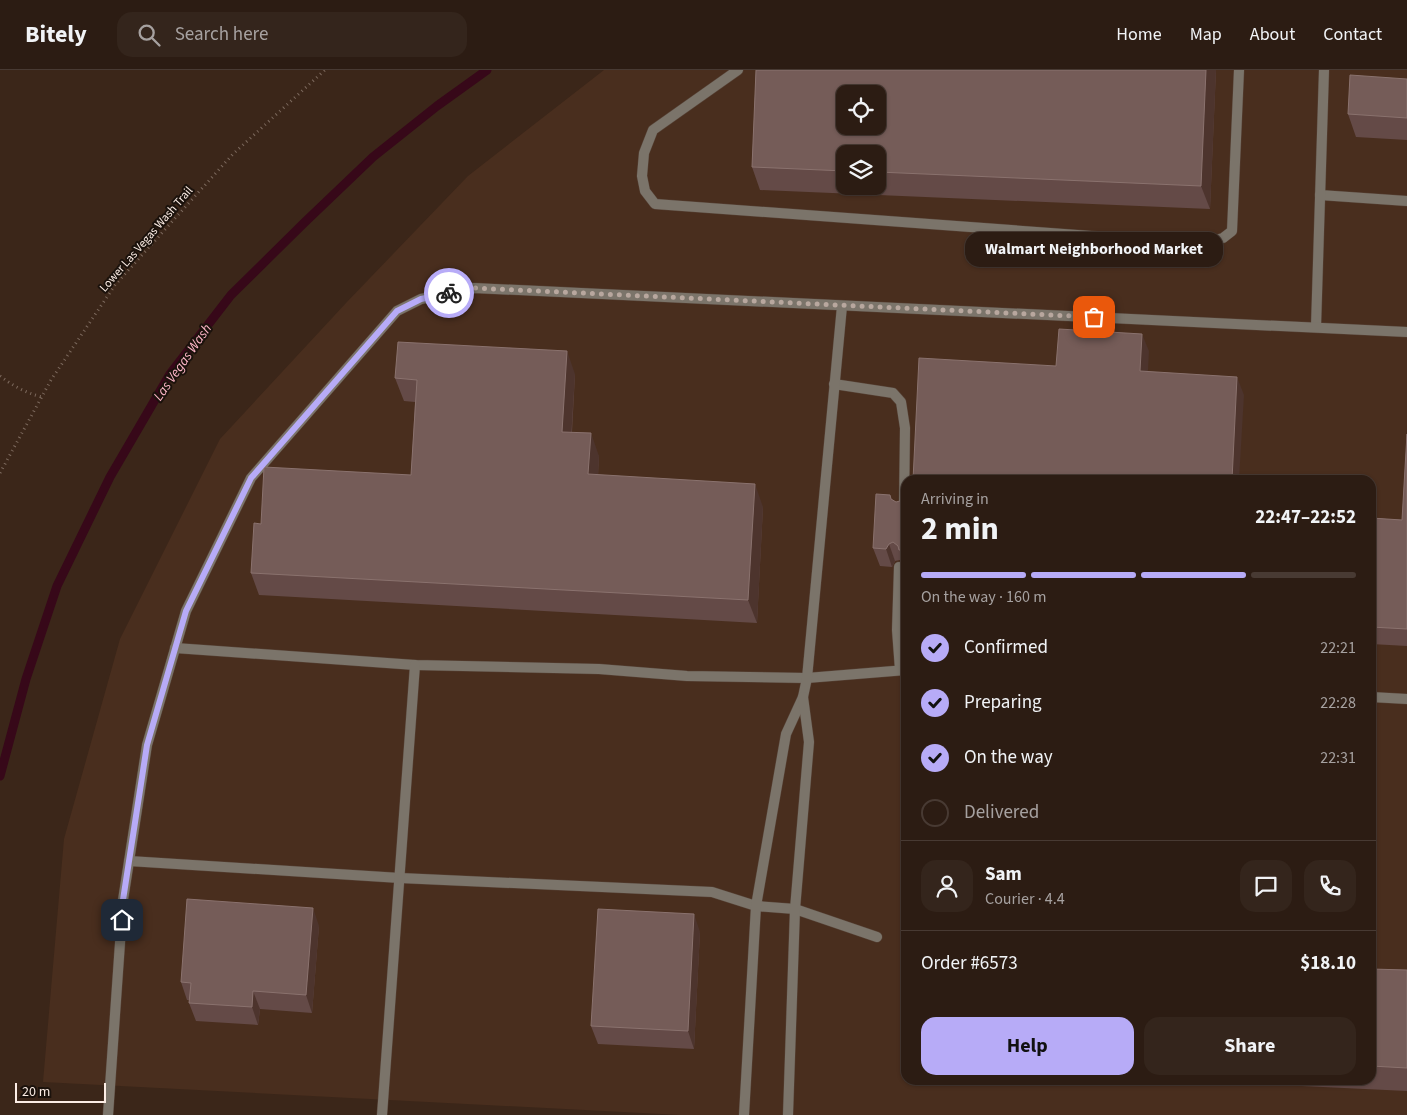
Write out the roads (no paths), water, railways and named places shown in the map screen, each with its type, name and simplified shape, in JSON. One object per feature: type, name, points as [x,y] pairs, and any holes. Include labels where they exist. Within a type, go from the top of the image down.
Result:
[{"type":"lane","points":[[738,70],[654,130],[644,153],[642,176],[645,191],[655,204],[1201,244],[1223,238],[1232,231],[1239,70]]},
{"type":"lane","points":[[1316,328],[1324,70]]},
{"type":"lane","points":[[1320,195],[1407,201]]},
{"type":"lane","points":[[108,1115],[123,900],[147,745],[186,611],[251,478],[397,311],[421,299],[474,288],[1407,332]]},
{"type":"lane","points":[[744,1115],[756,906],[786,734],[803,697],[807,678],[842,306]]},
{"type":"lane","points":[[834,384],[893,393],[901,402],[905,428],[904,475]]},
{"type":"lane","points":[[899,567],[897,630],[901,657]]},
{"type":"lane","points":[[175,648],[415,665],[599,669],[688,676],[807,678],[901,670]]},
{"type":"lane","points":[[382,1115],[415,665]]},
{"type":"lane","points":[[788,1115],[795,908],[809,742],[803,697]]},
{"type":"lane","points":[[1376,697],[1407,699]]},
{"type":"lane","points":[[130,861],[400,878],[712,892],[756,906],[795,908],[877,937]]},
{"type":"waterway","name":"Las Vegas Wash","points":[[0,776],[26,679],[57,586],[110,477],[170,374],[231,295],[305,222],[373,157],[437,106],[487,70]]},
{"type":"place","name":"Walmart Neighborhood Market","points":[[1094,317]]}]
